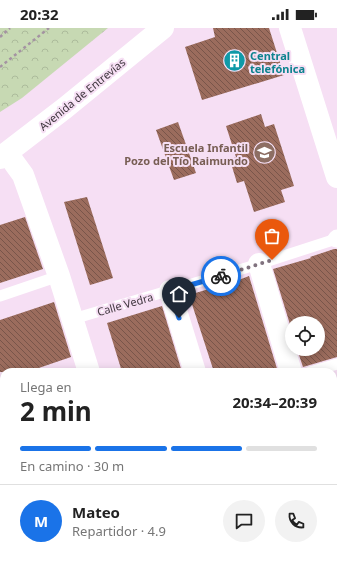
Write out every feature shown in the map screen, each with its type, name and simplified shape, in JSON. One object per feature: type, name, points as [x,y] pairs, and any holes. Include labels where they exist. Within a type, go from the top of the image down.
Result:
[{"type":"street","name":"Avenida de Entrevías","points":[[3,156],[163,28]]},
{"type":"street","points":[[290,28],[330,129],[337,177]]},
{"type":"street","points":[[3,156],[23,175],[59,276],[88,368]]},
{"type":"street","points":[[259,264],[290,368]]},
{"type":"street","points":[[170,291],[194,368]]},
{"type":"lane","name":"Calle Vedra","points":[[73,319],[259,264],[336,238]]},
{"type":"lane","points":[[0,296],[59,276]]},
{"type":"lane","points":[[324,368],[337,364]]},
{"type":"path","points":[[0,37],[10,28]]},
{"type":"path","points":[[0,67],[49,28]]},
{"type":"green space","points":[[0,28],[108,28],[22,98],[0,112]]},
{"type":"building","name":"Central telefónica","points":[[213,28],[269,28],[284,75],[202,100],[185,47],[215,37]]},
{"type":"building","points":[[261,114],[265,127],[274,124],[294,186],[281,190],[285,202],[254,212],[244,181],[237,183],[230,160],[236,157],[226,126]]},
{"type":"building","points":[[178,122],[196,173],[174,180],[156,130]]},
{"type":"building","points":[[87,197],[113,278],[90,285],[64,202]]},
{"type":"building","points":[[25,217],[43,269],[0,283],[0,225]]},
{"type":"building","points":[[337,249],[337,357],[303,367],[299,356],[325,356],[325,316],[287,316],[273,269],[311,258],[310,257]]},
{"type":"building","points":[[249,276],[277,368],[213,368],[189,295],[212,288],[213,290]]},
{"type":"building","points":[[54,302],[71,357],[39,368],[0,368],[0,320]]},
{"type":"building","points":[[162,306],[181,368],[121,368],[107,323]]},
{"type":"way so far","points":[[221,276],[272,260]]},
{"type":"place","name":"Central telefónica","points":[[234,61]]},
{"type":"place","name":"Escuela Infantil Pozo del Tío Raimundo","points":[[264,153]]},
{"type":"route","points":[[179,318],[170,291],[221,276]]}]
